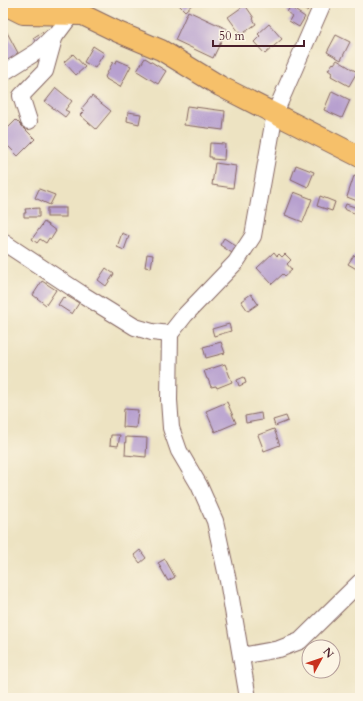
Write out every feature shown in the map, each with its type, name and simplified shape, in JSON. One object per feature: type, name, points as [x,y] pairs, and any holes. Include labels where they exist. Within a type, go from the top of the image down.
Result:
[{"type":"main road","points":[[3,4],[23,14],[74,9],[118,32],[161,50],[220,86],[360,157]]},
{"type":"street","points":[[248,698],[228,581],[215,521],[199,485],[179,451],[172,428],[169,400],[170,334],[185,315],[236,262],[253,236],[274,113],[323,3]]},
{"type":"street","points":[[29,121],[20,96],[45,71],[56,35],[74,9]]},
{"type":"street","points":[[3,73],[38,51],[56,35]]},
{"type":"street","points":[[3,242],[135,327],[152,332],[170,334]]},
{"type":"street","points":[[241,656],[279,649],[300,641],[360,582]]},
{"type":"building","points":[[177,3],[194,3],[185,11]]},
{"type":"building","points":[[292,3],[311,3],[307,11]]},
{"type":"building","points":[[245,5],[254,18],[253,19],[256,24],[241,35],[228,17]]},
{"type":"building","points":[[290,7],[305,17],[299,27],[289,21],[292,16],[287,12]]},
{"type":"building","points":[[188,11],[227,29],[213,58],[175,40]]},
{"type":"building","points":[[269,24],[282,39],[265,54],[254,42],[260,36],[258,34]]},
{"type":"building","points":[[3,25],[18,53],[16,54],[18,58],[3,66]]},
{"type":"building","points":[[42,32],[47,39],[38,45],[33,38]]},
{"type":"building","points":[[336,35],[350,42],[341,60],[327,52]]},
{"type":"building","points":[[93,46],[104,53],[95,68],[84,62]]},
{"type":"building","points":[[73,54],[85,67],[76,75],[64,62]]},
{"type":"building","points":[[145,58],[166,71],[158,84],[137,71]]},
{"type":"building","points":[[117,60],[131,66],[120,87],[105,77],[113,62],[116,63]]},
{"type":"building","points":[[337,60],[357,72],[349,86],[331,76],[332,73],[328,70]]},
{"type":"building","points":[[56,88],[72,101],[65,110],[69,112],[65,117],[45,102]]},
{"type":"building","points":[[332,91],[350,100],[342,118],[324,110]]},
{"type":"building","points":[[92,96],[111,111],[96,129],[80,115],[84,111],[81,109]]},
{"type":"building","points":[[187,106],[225,111],[223,130],[184,125]]},
{"type":"building","points":[[128,112],[141,114],[139,124],[127,121]]},
{"type":"building","points":[[16,120],[35,139],[18,156],[3,141],[3,133]]},
{"type":"building","points":[[210,143],[225,144],[224,160],[212,159],[212,157],[209,157]]},
{"type":"building","points":[[215,163],[236,166],[233,188],[212,185]]},
{"type":"building","points":[[296,165],[314,172],[308,187],[291,179]]},
{"type":"building","points":[[354,176],[360,178],[360,202],[347,197]]},
{"type":"building","points":[[39,189],[55,195],[50,205],[35,198]]},
{"type":"building","points":[[294,192],[312,199],[303,222],[285,215]]},
{"type":"building","points":[[320,196],[335,202],[332,211],[317,206]]},
{"type":"building","points":[[346,204],[360,209],[359,215],[344,209]]},
{"type":"building","points":[[39,208],[39,217],[24,217],[24,213],[26,213],[25,209]]},
{"type":"building","points":[[47,208],[66,208],[66,217],[47,217]]},
{"type":"building","points":[[44,222],[56,231],[51,239],[49,238],[46,243],[40,239],[37,243],[32,239]]},
{"type":"building","points":[[122,233],[129,236],[124,250],[117,247]]},
{"type":"building","points":[[224,238],[236,246],[232,253],[220,245]]},
{"type":"building","points":[[274,252],[277,256],[279,254],[282,257],[285,254],[291,260],[287,264],[292,270],[285,276],[283,274],[272,284],[257,268]]},
{"type":"building","points":[[147,254],[153,255],[151,268],[145,267]]},
{"type":"building","points":[[354,255],[360,259],[360,271],[348,264]]},
{"type":"building","points":[[106,268],[114,274],[106,286],[98,280]]},
{"type":"building","points":[[42,281],[56,290],[46,305],[33,295]]},
{"type":"building","points":[[251,294],[258,304],[248,311],[241,301]]},
{"type":"building","points":[[67,296],[79,303],[72,314],[58,305],[63,297],[65,298]]},
{"type":"building","points":[[229,324],[231,331],[214,336],[212,329]]},
{"type":"building","points":[[221,342],[225,353],[206,358],[203,347]]},
{"type":"building","points":[[225,364],[232,382],[217,388],[216,386],[211,387],[204,371]]},
{"type":"building","points":[[244,377],[246,383],[239,386],[237,380]]},
{"type":"building","points":[[227,402],[236,423],[215,432],[206,411]]},
{"type":"building","points":[[124,409],[138,410],[136,428],[123,427]]},
{"type":"building","points":[[261,413],[262,420],[246,423],[245,416]]},
{"type":"building","points":[[286,416],[288,421],[275,426],[273,420]]},
{"type":"building","points":[[274,429],[280,445],[264,451],[258,435]]},
{"type":"building","points":[[111,435],[120,435],[118,446],[110,445]]},
{"type":"building","points":[[126,437],[147,438],[146,457],[125,455]]},
{"type":"building","points":[[140,550],[146,558],[140,563],[134,555]]},
{"type":"building","points":[[165,559],[175,577],[168,581],[158,563]]}]
